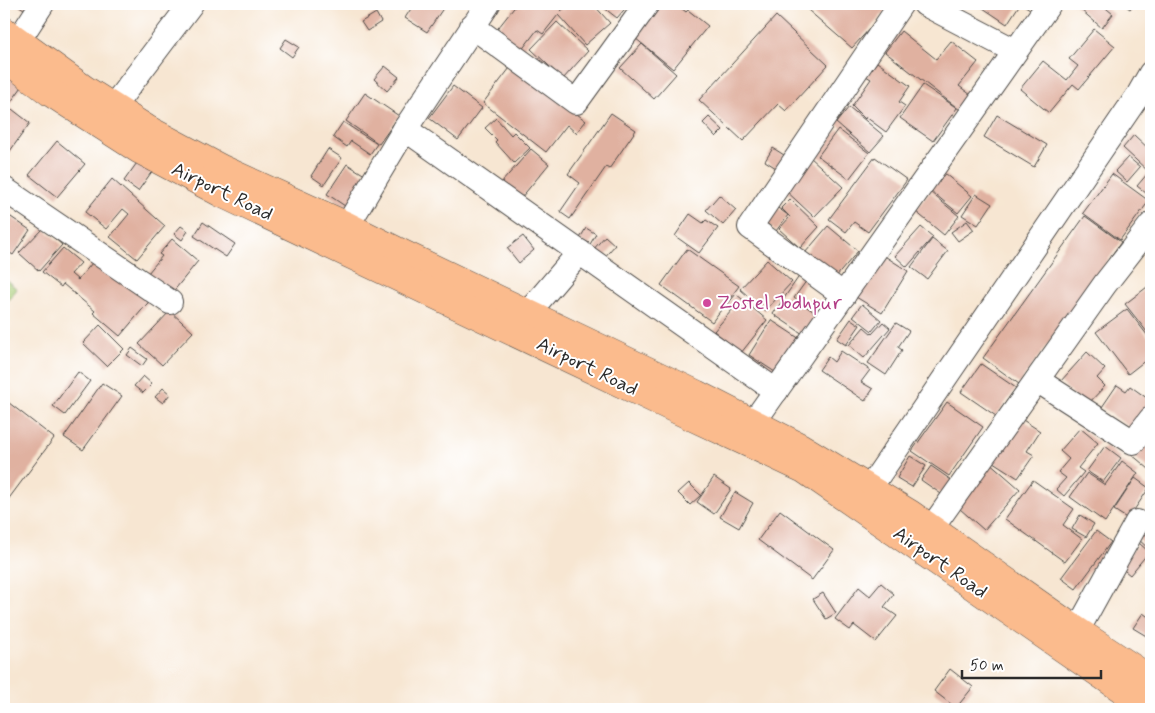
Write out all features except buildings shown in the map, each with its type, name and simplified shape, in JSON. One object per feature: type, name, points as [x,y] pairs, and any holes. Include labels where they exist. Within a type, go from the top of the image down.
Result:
[{"type":"main road","name":"Airport Road","points":[[8,43],[147,129],[222,169],[347,226],[696,394],[800,447],[931,529],[1151,680]]},
{"type":"main road","name":"Airport Road","points":[[8,43],[50,92],[140,150],[213,188],[668,406],[804,469],[1151,709]]},
{"type":"street","points":[[8,43],[42,4]]},
{"type":"street","points":[[113,108],[191,4]]},
{"type":"street","points":[[347,226],[405,129],[488,4]]},
{"type":"street","points":[[472,26],[576,102],[647,4]]},
{"type":"street","points":[[844,295],[750,227],[901,4]]},
{"type":"street","points":[[925,4],[1015,51]]},
{"type":"street","points":[[753,423],[1049,4]]},
{"type":"street","points":[[868,489],[1139,94],[1151,73]]},
{"type":"street","points":[[405,129],[776,390]]},
{"type":"street","points":[[4,189],[170,302]]},
{"type":"street","points":[[931,529],[1105,284],[1151,225]]},
{"type":"street","points":[[528,314],[580,252]]},
{"type":"street","points":[[1037,380],[1133,442],[1151,419]]},
{"type":"street","points":[[1077,631],[1137,522]]},
{"type":"green space","points":[[4,278],[17,289],[4,305]]},
{"type":"place","name":"Zostel Jodhpur","points":[[707,303]]}]
